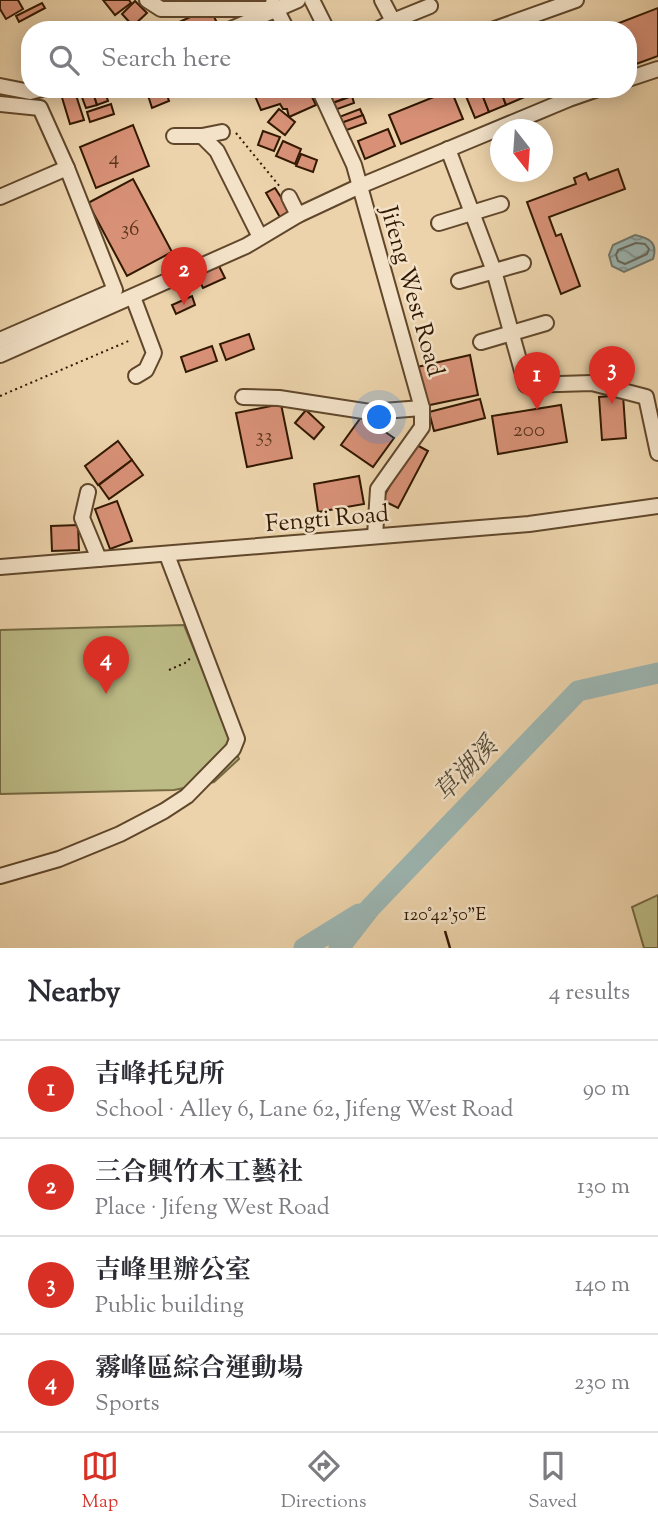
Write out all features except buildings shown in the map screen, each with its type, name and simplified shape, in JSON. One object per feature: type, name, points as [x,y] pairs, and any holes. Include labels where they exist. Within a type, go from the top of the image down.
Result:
[{"type":"street","points":[[147,0],[161,9],[274,5],[298,0]]},
{"type":"street","points":[[312,0],[322,21]]},
{"type":"street","points":[[382,0],[393,21],[430,6]]},
{"type":"street","points":[[517,21],[576,0]]},
{"type":"street","points":[[245,21],[274,5]]},
{"type":"street","points":[[274,5],[282,21]]},
{"type":"street","points":[[637,76],[658,69]]},
{"type":"street","points":[[0,86],[21,90]]},
{"type":"street","name":"Jifeng West Road","points":[[323,98],[354,165],[422,408],[422,427],[378,489],[375,536]]},
{"type":"street","name":"Jifeng West Road","points":[[0,355],[246,246],[298,215],[360,186],[576,98]]},
{"type":"street","points":[[0,104],[40,108],[67,168],[115,290],[0,340]]},
{"type":"street","points":[[174,136],[202,136],[222,132]]},
{"type":"street","points":[[202,136],[216,151],[260,237]]},
{"type":"street","points":[[448,149],[494,271],[526,385],[592,383],[646,397],[658,453]]},
{"type":"street","points":[[0,197],[67,168]]},
{"type":"street","points":[[289,197],[298,215]]},
{"type":"street","points":[[439,223],[500,204]]},
{"type":"street","points":[[459,281],[523,263]]},
{"type":"street","points":[[133,297],[154,354],[146,370],[136,376]]},
{"type":"street","points":[[481,342],[547,323]]},
{"type":"street","name":"Jifeng West Road","points":[[243,397],[279,398],[370,412],[422,408]]},
{"type":"street","points":[[88,492],[82,518],[99,559]]},
{"type":"street","name":"Fengti Road","points":[[0,567],[529,524],[658,506]]},
{"type":"street","points":[[0,876],[59,859],[120,834],[164,811],[187,796],[233,749],[237,739],[167,555]]},
{"type":"path","points":[[222,132],[235,131],[289,197]]},
{"type":"path","points":[[0,396],[131,340]]},
{"type":"path","points":[[169,670],[187,662]]},
{"type":"shaded area","points":[[184,625],[239,759],[214,782],[174,790],[0,794],[0,630]]},
{"type":"shaded area","points":[[658,895],[658,948],[644,948],[632,907]]},
{"type":"water","points":[[635,235],[652,242],[653,259],[624,272],[612,266],[609,255],[613,245]]},
{"type":"waterway","name":"草湖溪","points":[[339,948],[370,908],[578,691],[658,673]]},
{"type":"waterway","points":[[304,948],[359,914]]},
{"type":"place","name":"三合興竹木工藝社","points":[[184,305]]},
{"type":"place","name":"吉峰里辦公室","points":[[612,404]]},
{"type":"place","name":"吉峰托兒所","points":[[537,410]]},
{"type":"place","name":"霧峰區綜合運動場","points":[[106,694]]}]
